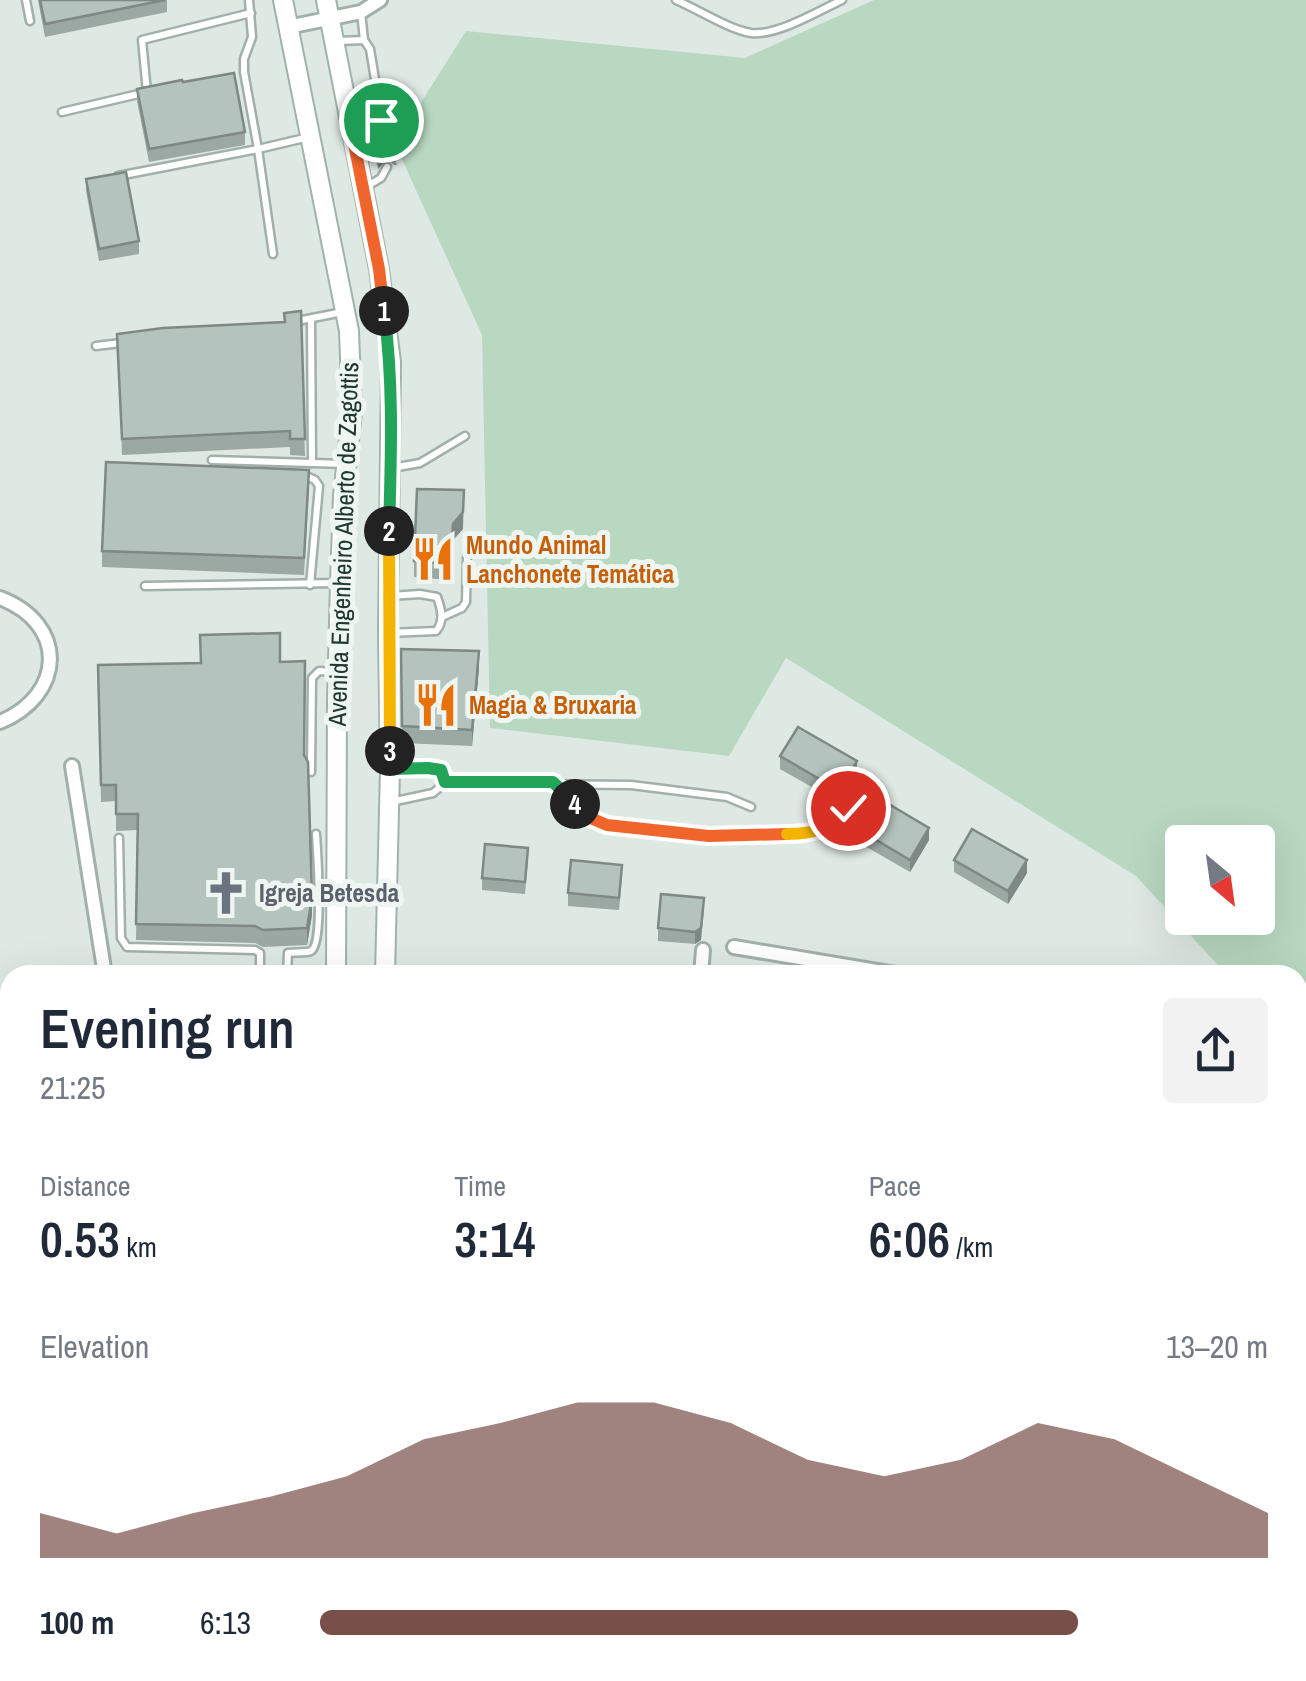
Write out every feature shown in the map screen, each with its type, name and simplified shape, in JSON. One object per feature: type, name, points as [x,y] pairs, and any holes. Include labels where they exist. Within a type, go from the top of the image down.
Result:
[{"type":"main road","name":"Avenida Engenheiro Alberto de Zagottis","points":[[283,0],[350,349],[352,412],[343,496],[340,583],[336,965]]},
{"type":"main road","name":"Avenida Engenheiro Alberto de Zagottis","points":[[326,0],[379,269],[391,362],[385,965]]},
{"type":"street","points":[[288,27],[361,12],[380,0]]},
{"type":"street","points":[[0,598],[32,615],[42,627],[50,660],[44,684],[34,700],[0,722]]},
{"type":"street","points":[[72,766],[103,965]]},
{"type":"street","points":[[734,947],[816,965]]},
{"type":"street","points":[[702,965],[703,950]]},
{"type":"lane","points":[[26,0],[30,21]]},
{"type":"lane","points":[[248,0],[252,37],[244,72],[273,254]]},
{"type":"lane","points":[[676,0],[754,34],[773,31],[842,0]]},
{"type":"lane","points":[[352,133],[384,130],[361,12]]},
{"type":"lane","points":[[62,112],[148,92],[142,40],[251,13]]},
{"type":"lane","points":[[334,42],[364,40]]},
{"type":"lane","points":[[112,178],[310,137]]},
{"type":"lane","points":[[363,189],[381,178],[387,167]]},
{"type":"lane","points":[[292,321],[345,312]]},
{"type":"lane","points":[[311,319],[312,463]]},
{"type":"lane","points":[[96,346],[135,341]]},
{"type":"lane","points":[[391,468],[420,463],[465,436]]},
{"type":"lane","points":[[212,460],[347,464]]},
{"type":"lane","points":[[289,475],[308,475],[319,486],[310,585]]},
{"type":"lane","points":[[442,617],[466,602],[467,557]]},
{"type":"lane","points":[[145,586],[340,583]]},
{"type":"lane","points":[[388,596],[437,596],[442,617],[436,631],[388,633]]},
{"type":"lane","points":[[311,772],[312,678],[318,671],[338,672]]},
{"type":"lane","points":[[389,802],[434,793],[445,782],[441,770],[390,769]]},
{"type":"lane","points":[[445,782],[631,784],[727,796],[751,806]]},
{"type":"lane","points":[[553,782],[588,817],[607,825],[709,836],[808,834],[820,830],[848,808]]},
{"type":"lane","points":[[287,965],[288,953],[316,947],[316,834]]},
{"type":"lane","points":[[119,838],[121,938],[128,947],[255,950],[260,952],[260,965]]},
{"type":"green space","points":[[874,0],[1306,0],[1306,965],[1218,965],[1190,935],[1275,935],[1275,825],[1165,825],[1165,908],[1136,876],[786,658],[729,756],[490,728],[482,335],[395,144],[466,31],[745,58]]},
{"type":"building","points":[[40,0],[165,0],[45,24]]},
{"type":"building","points":[[234,73],[245,132],[149,149],[137,89]]},
{"type":"building","points":[[391,126],[397,156],[386,152],[378,160],[370,129],[377,127],[384,132]]},
{"type":"building","points":[[126,172],[139,241],[99,249],[86,179]]},
{"type":"building","points":[[301,311],[305,439],[290,439],[290,431],[122,439],[117,334],[285,322],[284,313]]},
{"type":"building","points":[[106,462],[309,470],[304,558],[102,551]]},
{"type":"building","name":"Mundo Animal Lanchonete Temática","points":[[417,489],[464,490],[463,512],[453,524],[450,563],[414,561]]},
{"type":"building","points":[[280,633],[280,662],[305,661],[304,755],[308,762],[312,898],[307,928],[263,930],[255,926],[136,924],[138,814],[116,814],[116,785],[101,785],[98,665],[201,663],[200,635]]},
{"type":"building","name":"Magia & Bruxaria","points":[[401,649],[479,651],[472,730],[402,726]]},
{"type":"building","points":[[798,727],[857,761],[840,791],[780,756]]},
{"type":"building","points":[[882,800],[929,828],[910,860],[863,832]]},
{"type":"building","points":[[972,829],[1027,860],[1008,891],[954,860]]},
{"type":"building","points":[[485,844],[528,848],[525,882],[482,878]]},
{"type":"building","points":[[571,860],[622,865],[619,898],[568,893]]},
{"type":"building","points":[[661,894],[704,898],[701,928],[695,932],[658,928]]},
{"type":"place","name":"Mundo Animal Lanchonete Temática","points":[[433,559]]},
{"type":"place","name":"Magia & Bruxaria","points":[[436,705]]},
{"type":"place","name":"Igreja Betesda","points":[[226,893]]},
{"type":"route","points":[[381,120],[383,127],[352,133],[379,269],[391,362],[390,769],[441,770],[445,782],[553,782],[588,817],[607,825],[709,836],[808,834],[820,830],[848,808]]}]
